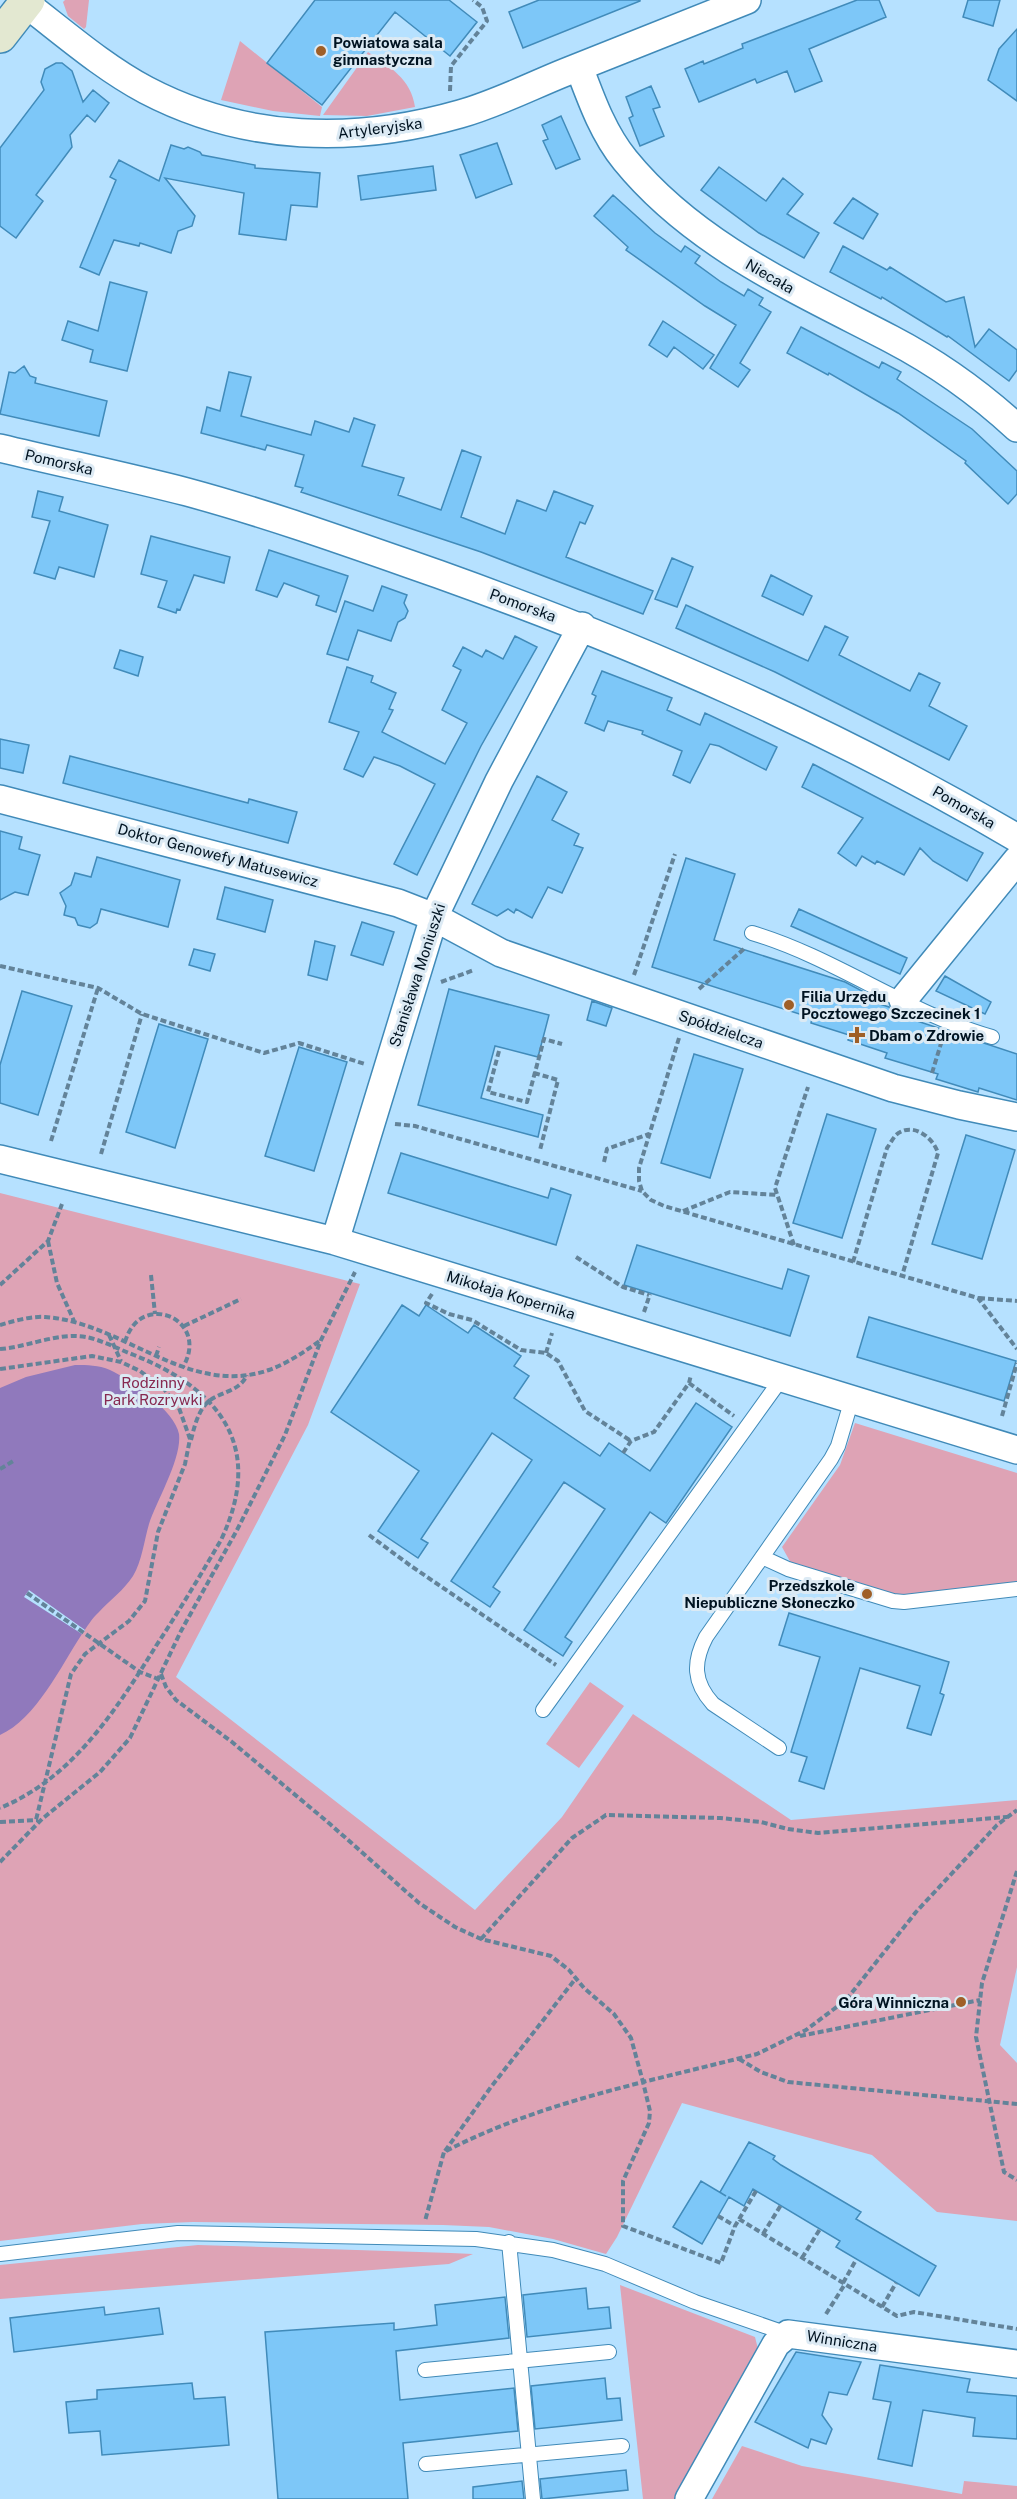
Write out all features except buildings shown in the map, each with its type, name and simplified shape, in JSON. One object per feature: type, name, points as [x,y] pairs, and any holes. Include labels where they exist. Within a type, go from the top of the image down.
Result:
[{"type":"street","name":"Artyleryjska","points":[[25,1],[99,60],[146,90],[206,115],[290,133],[362,134],[413,127],[463,113],[747,0]]},
{"type":"street","points":[[0,36],[25,1]]},
{"type":"street","name":"Niecała","points":[[579,67],[605,129],[615,146],[639,176],[667,203],[708,236],[752,266],[801,294],[891,339],[945,371],[971,389],[1017,428]]},
{"type":"street","name":"Pomorska","points":[[0,448],[188,493],[296,525],[582,626],[695,673],[911,777],[1017,838]]},
{"type":"street","name":"Stanisława Moniuszki","points":[[334,1241],[434,917],[499,781],[582,626]]},
{"type":"street","name":"Doktor Genowefy Matusewicz","points":[[0,799],[398,903],[434,917]]},
{"type":"street","points":[[903,1000],[1017,860]]},
{"type":"street","name":"Spółdzielcza","points":[[434,917],[501,953],[685,1017],[893,1088],[1017,1118]]},
{"type":"street","name":"Mikołaja Kopernika","points":[[0,1159],[334,1241],[1017,1450]]},
{"type":"street","name":"Winniczna","points":[[689,2499],[776,2344],[800,2335],[927,2354],[1017,2364]]},
{"type":"lane","points":[[752,933],[803,950],[948,1022],[992,1036]]},
{"type":"lane","points":[[543,1710],[782,1378]]},
{"type":"lane","points":[[778,1748],[713,1704],[699,1684],[696,1660],[706,1636],[835,1453],[852,1399]]},
{"type":"lane","points":[[762,1557],[788,1569],[893,1601],[904,1602],[1017,1589]]},
{"type":"lane","points":[[0,2254],[178,2233],[476,2239],[509,2242],[553,2250],[605,2264],[695,2302],[800,2335]]},
{"type":"lane","points":[[509,2242],[533,2499]]},
{"type":"lane","points":[[425,2370],[609,2352]]},
{"type":"lane","points":[[426,2464],[622,2446]]},
{"type":"path","points":[[450,101],[451,66],[487,21],[482,7],[473,0]]},
{"type":"path","points":[[627,997],[675,854]]},
{"type":"path","points":[[699,989],[749,944],[752,933]]},
{"type":"path","points":[[0,966],[98,988],[142,1014],[264,1053],[298,1043],[374,1067]]},
{"type":"path","points":[[436,983],[474,970]]},
{"type":"path","points":[[51,1141],[98,988]]},
{"type":"path","points":[[101,1154],[142,1014]]},
{"type":"path","points":[[642,1191],[639,1168],[685,1017]]},
{"type":"path","points":[[931,1075],[948,1022]]},
{"type":"path","points":[[499,1051],[488,1092],[527,1102],[544,1039],[562,1044]]},
{"type":"path","points":[[534,1073],[558,1080],[540,1150]]},
{"type":"path","points":[[794,1245],[775,1188],[808,1087]]},
{"type":"path","points":[[386,1124],[415,1126],[642,1191],[657,1203],[682,1211],[978,1298],[1017,1301]]},
{"type":"path","points":[[853,1262],[887,1148],[896,1135],[905,1131],[920,1131],[934,1143],[938,1153],[902,1276]]},
{"type":"path","points":[[603,1162],[607,1149],[649,1134]]},
{"type":"path","points":[[682,1211],[730,1192],[777,1195]]},
{"type":"path","points":[[0,1285],[48,1241],[62,1204]]},
{"type":"path","points":[[48,1241],[57,1283],[75,1322]]},
{"type":"path","points":[[576,1257],[622,1287],[650,1294],[643,1316]]},
{"type":"path","points":[[0,1862],[39,1820],[87,1783],[118,1754],[130,1738],[181,1631],[237,1530],[285,1435],[321,1340],[357,1268]]},
{"type":"path","points":[[151,1275],[155,1314]]},
{"type":"path","points":[[433,1291],[426,1303],[449,1314],[472,1320],[521,1350],[546,1353],[558,1361],[585,1411],[631,1442]]},
{"type":"path","points":[[978,1298],[1017,1348]]},
{"type":"path","points":[[184,1326],[241,1299]]},
{"type":"path","points":[[125,1342],[128,1332],[135,1323],[144,1317],[166,1314],[184,1326],[189,1336],[190,1347],[183,1367]]},
{"type":"path","points":[[0,1325],[43,1317],[75,1322],[183,1367],[218,1376],[267,1370],[286,1362],[321,1340]]},
{"type":"path","points":[[546,1353],[554,1327]]},
{"type":"path","points":[[108,1334],[121,1362]]},
{"type":"path","points":[[0,1349],[69,1336],[86,1337],[177,1375],[210,1400],[222,1417],[237,1457],[239,1479],[231,1518],[198,1580],[100,1731],[46,1781],[21,1800],[0,1808]]},
{"type":"path","points":[[156,1356],[159,1347]]},
{"type":"path","points":[[0,1369],[92,1356],[121,1362],[140,1371],[164,1389],[179,1408],[186,1426],[190,1447]]},
{"type":"path","points":[[1002,1416],[1017,1364]]},
{"type":"path","points":[[623,1453],[631,1442],[654,1432],[689,1383],[693,1369]]},
{"type":"path","points":[[39,1820],[71,1674],[85,1654],[129,1621],[145,1601],[158,1532],[190,1447],[200,1412],[210,1400],[239,1386],[247,1374]]},
{"type":"path","points":[[689,1383],[748,1426]]},
{"type":"path","points":[[0,1469],[15,1460]]},
{"type":"path","points":[[369,1534],[411,1566],[569,1674]]},
{"type":"path","points":[[198,1580],[207,1584]]},
{"type":"path","points":[[27,1593],[140,1672],[159,1679]]},
{"type":"path","points":[[161,1674],[166,1687],[176,1700],[232,1742],[419,1903],[455,1927],[482,1939],[551,1956],[614,2014],[631,2038],[650,2111],[649,2123],[623,2181],[623,2226],[721,2263],[735,2226],[756,2191]]},
{"type":"path","points":[[444,2152],[535,2111],[757,2054],[806,2030],[846,2001],[916,1912],[997,1825],[1017,1810]]},
{"type":"path","points":[[482,1939],[572,1838],[606,1815],[720,1818],[761,1822],[818,1833],[1008,1817]]},
{"type":"path","points":[[0,1822],[39,1820]]},
{"type":"path","points":[[1017,1871],[982,1983],[976,2037],[1004,2172],[1017,2180]]},
{"type":"path","points":[[422,2238],[428,2205],[444,2152],[491,2087],[576,1978]]},
{"type":"path","points":[[793,2037],[981,2000]]},
{"type":"path","points":[[739,2058],[761,2072],[788,2082],[1017,2104]]},
{"type":"path","points":[[763,2234],[781,2205]]},
{"type":"path","points":[[718,2216],[735,2226]]},
{"type":"path","points":[[739,2219],[897,2316],[914,2312],[1017,2329]]},
{"type":"path","points":[[802,2258],[820,2229]]},
{"type":"path","points":[[800,2335],[844,2284],[856,2260]]},
{"type":"path","points":[[882,2307],[896,2283]]},
{"type":"green space","points":[[65,0],[89,0],[84,29],[68,16],[63,2]]},
{"type":"green space","points":[[240,41],[322,107],[320,116],[273,111],[221,100]]},
{"type":"green space","points":[[368,52],[404,81],[413,97],[415,107],[367,116],[323,115]]},
{"type":"green space","name":"Rodzinny Park Rozrywki","points":[[0,1193],[360,1284],[308,1425],[176,1677],[475,1910],[562,1817],[633,1714],[791,1820],[1017,1800],[1017,1967],[1000,2045],[1017,2063],[1017,2221],[937,2212],[872,2155],[682,2103],[617,2237],[606,2254],[553,2239],[489,2227],[443,2225],[193,2222],[142,2224],[0,2241]]},
{"type":"green space","points":[[855,1423],[1017,1473],[1017,1583],[897,1596],[792,1565],[782,1547],[840,1465]]},
{"type":"green space","points":[[590,1682],[624,1706],[579,1768],[546,1744]]},
{"type":"green space","points":[[198,2245],[473,2254],[449,2264],[0,2299],[0,2265]]},
{"type":"green space","points":[[620,2285],[755,2337],[758,2349],[675,2499],[643,2499]]},
{"type":"green space","points":[[742,2446],[802,2466],[962,2494],[964,2481],[1017,2486],[1017,2499],[712,2499]]},
{"type":"shaded area","points":[[75,1365],[97,1366],[110,1370],[129,1381],[161,1406],[176,1425],[179,1434],[177,1455],[149,1524],[141,1557],[133,1576],[92,1620],[36,1704],[25,1717],[0,1735],[0,1388],[26,1377]]},
{"type":"pier","points":[[29,1590],[85,1630],[82,1634],[24,1597]]},
{"type":"place","name":"Powiatowa sala gimnastyczna","points":[[321,51]]},
{"type":"place","name":"Filia Urzędu Pocztowego Szczecinek 1","points":[[789,1005]]},
{"type":"place","name":"Dbam o Zdrowie","points":[[857,1035]]},
{"type":"place","name":"Przedszkole Niepubliczne Słoneczko","points":[[867,1594]]},
{"type":"place","name":"Góra Winniczna","points":[[961,2002]]}]
